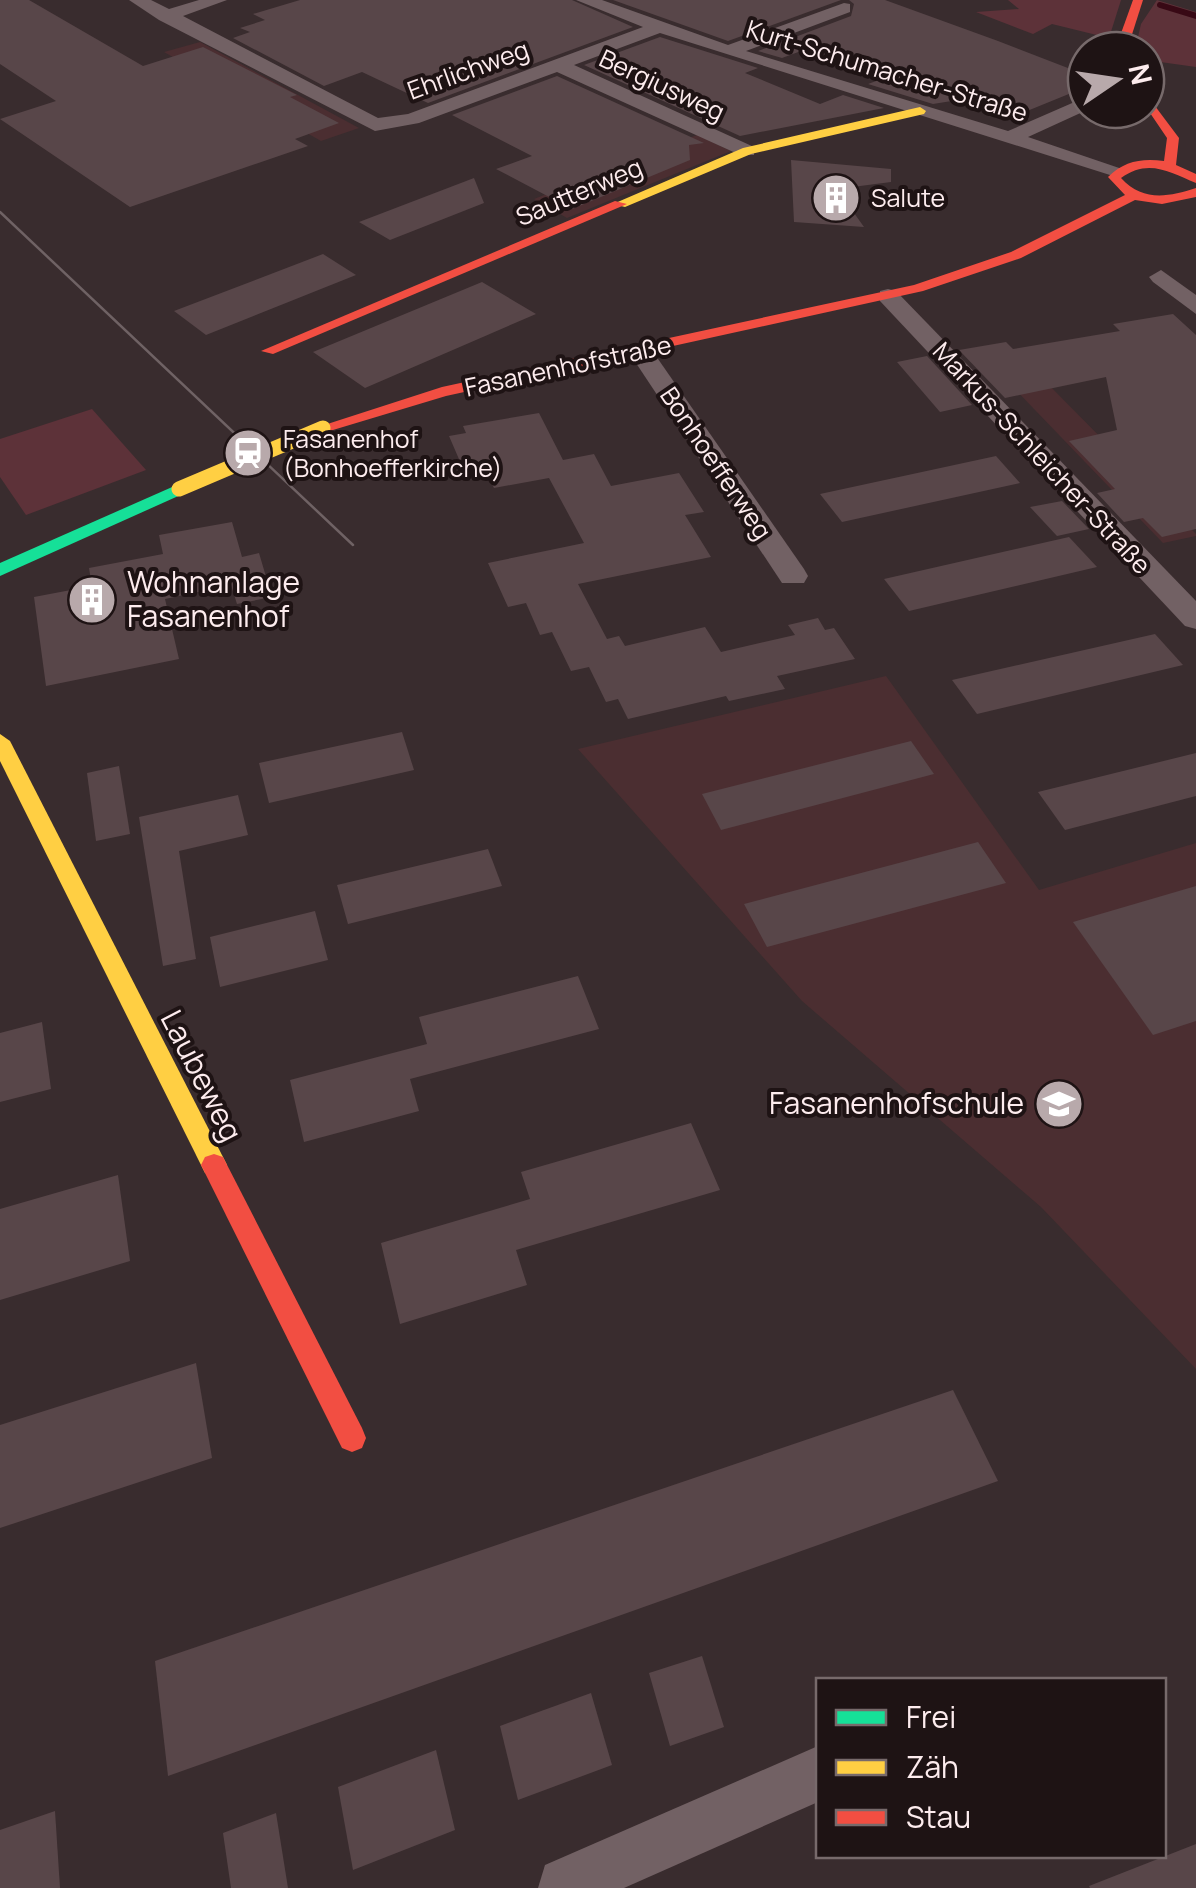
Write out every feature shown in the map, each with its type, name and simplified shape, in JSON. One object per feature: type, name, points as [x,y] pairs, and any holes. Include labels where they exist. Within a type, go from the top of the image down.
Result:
[{"type":"street","name":"Ehrlichweg","points":[[138,0],[374,124],[412,119],[660,27]]},
{"type":"street","points":[[166,16],[218,0]]},
{"type":"street","name":"Kurt-Schumacher-Straße","points":[[585,0],[728,51],[1117,171]]},
{"type":"street","points":[[1128,30],[1138,0]]},
{"type":"street","points":[[728,51],[844,8]]},
{"type":"street","name":"Bergiusweg","points":[[557,64],[747,151]]},
{"type":"street","name":"Sautterweg","points":[[268,351],[747,151],[920,111]]},
{"type":"street","points":[[1011,137],[1066,112]]},
{"type":"street","points":[[1166,127],[1176,141],[1177,153],[1170,166]]},
{"type":"street","points":[[1196,179],[1170,166],[1133,164],[1117,171],[1116,183],[1134,195],[1173,200],[1196,192]]},
{"type":"street","name":"Fasanenhofstraße","points":[[4,562],[323,428],[442,392],[888,296],[1016,255],[1134,195]]},
{"type":"street","points":[[1160,277],[1196,307]]},
{"type":"street","name":"Markus-Schleicher-Straße","points":[[888,296],[1192,609]]},
{"type":"street","name":"Bonhoefferweg","points":[[640,351],[793,576]]},
{"type":"street","name":"Laubeweg","points":[[0,740],[352,1438]]},
{"type":"street","points":[[563,1887],[816,1775]]},
{"type":"shaded area","points":[[1008,0],[1121,0],[1112,30],[1076,30],[1052,24],[1033,34],[976,12],[1019,9]]},
{"type":"shaded area","points":[[1157,0],[1196,12],[1196,67],[1166,63],[1166,30],[1140,30]]},
{"type":"shaded area","points":[[200,42],[359,128],[321,141],[164,52]]},
{"type":"shaded area","points":[[697,135],[731,151],[567,218],[534,199]]},
{"type":"shaded area","points":[[1042,378],[1196,536],[1163,543],[1010,384]]},
{"type":"shaded area","points":[[92,409],[146,470],[26,515],[0,477],[0,439]]},
{"type":"shaded area","name":"Fasanenhofschule","points":[[886,676],[1039,890],[1196,843],[1196,1369],[1041,1207],[802,1001],[578,749]]},
{"type":"building","points":[[0,0],[29,0],[143,66],[203,47],[297,95],[290,97],[339,123],[295,139],[308,146],[130,207],[0,119],[56,101],[0,64]]},
{"type":"building","points":[[300,0],[572,0],[633,27],[428,103],[362,72],[324,86],[233,38],[250,32],[240,28],[265,20],[253,14]]},
{"type":"building","points":[[613,0],[841,0],[728,41]]},
{"type":"building","points":[[849,0],[885,0],[1066,67],[1066,95],[1010,118],[964,99],[933,104],[868,84],[895,74],[820,44],[782,58],[758,51],[851,16],[854,4]]},
{"type":"building","points":[[660,37],[758,68],[745,73],[820,104],[843,95],[884,108],[740,136],[584,65]]},
{"type":"building","points":[[557,76],[704,143],[689,145],[690,160],[572,209],[496,169],[532,156],[452,115]]},
{"type":"building","name":"Salute","points":[[791,160],[891,169],[891,182],[837,189],[864,227],[794,222]]},
{"type":"building","points":[[474,178],[484,203],[390,240],[359,222]]},
{"type":"building","points":[[323,254],[356,275],[206,335],[174,311]]},
{"type":"building","points":[[482,282],[536,314],[365,388],[313,352]]},
{"type":"building","points":[[1173,314],[1196,335],[1196,529],[1162,537],[1143,518],[1124,522],[1097,493],[1115,489],[1069,441],[1117,430],[1106,377],[1005,398],[959,350],[1006,342],[1013,349],[1120,331],[1113,324]]},
{"type":"building","points":[[927,356],[972,405],[940,412],[897,362]]},
{"type":"building","points":[[539,413],[563,460],[594,454],[611,486],[679,473],[704,512],[685,515],[711,557],[578,584],[607,639],[619,636],[625,646],[705,627],[721,652],[795,635],[788,625],[818,618],[825,630],[834,628],[855,659],[777,676],[785,689],[729,701],[726,696],[628,719],[618,699],[606,702],[589,667],[571,671],[552,632],[540,635],[526,603],[508,607],[488,563],[584,543],[549,478],[494,488],[488,477],[468,480],[449,436],[466,433],[463,426]]},
{"type":"building","points":[[996,456],[1020,483],[842,522],[820,494]]},
{"type":"building","points":[[1062,501],[1089,529],[1057,536],[1030,507]]},
{"type":"building","name":"Wohnanlage Fasanenhof","points":[[232,522],[242,557],[259,553],[272,597],[237,604],[231,585],[165,599],[179,659],[46,686],[34,597],[92,586],[89,568],[163,554],[159,535]]},
{"type":"building","points":[[1069,537],[1097,567],[909,611],[884,579]]},
{"type":"building","points":[[1155,634],[1183,665],[977,714],[952,680]]},
{"type":"building","points":[[402,732],[414,770],[269,803],[259,763]]},
{"type":"building","points":[[911,741],[934,774],[721,830],[702,794]]},
{"type":"building","points":[[1196,753],[1196,796],[1065,830],[1038,792]]},
{"type":"building","points":[[119,766],[130,834],[96,841],[87,773]]},
{"type":"building","points":[[238,795],[248,835],[179,851],[196,959],[163,966],[139,817]]},
{"type":"building","points":[[978,842],[1006,883],[767,947],[744,904]]},
{"type":"building","points":[[488,849],[502,886],[348,924],[337,885]]},
{"type":"building","points":[[1196,886],[1196,1021],[1153,1035],[1073,922]]},
{"type":"building","points":[[315,911],[328,960],[220,987],[210,937]]},
{"type":"building","points":[[578,976],[599,1029],[410,1079],[419,1111],[304,1142],[290,1080],[427,1044],[419,1017]]},
{"type":"building","points":[[42,1022],[51,1089],[0,1102],[0,1033]]},
{"type":"building","points":[[691,1123],[720,1190],[516,1250],[527,1285],[400,1324],[381,1243],[530,1199],[521,1172]]},
{"type":"building","points":[[118,1175],[130,1261],[0,1300],[0,1209]]},
{"type":"building","points":[[196,1363],[212,1458],[0,1528],[0,1425]]},
{"type":"building","points":[[953,1390],[998,1481],[168,1776],[155,1661]]},
{"type":"building","points":[[702,1656],[724,1727],[670,1746],[649,1673]]},
{"type":"building","points":[[591,1693],[612,1765],[518,1800],[500,1726]]},
{"type":"building","points":[[436,1750],[455,1830],[353,1870],[338,1787]]},
{"type":"building","points":[[55,1811],[60,1888],[0,1888],[0,1830]]},
{"type":"building","points":[[276,1813],[288,1888],[231,1888],[223,1833]]},
{"type":"building","points":[[1196,1844],[1196,1888],[1089,1886],[1166,1858]]},
{"type":"waterway","points":[[1160,5],[1196,16]]},
{"type":"tram line","points":[[0,212],[353,545]]},
{"type":"traffic: fast","points":[[0,570],[179,489]]},
{"type":"traffic: slow","points":[[620,204],[747,151],[920,111]]},
{"type":"traffic: slow","points":[[179,489],[323,428]]},
{"type":"traffic: slow","points":[[0,741],[214,1165]]},
{"type":"traffic: jam","points":[[1128,30],[1138,0]]},
{"type":"traffic: jam","points":[[1166,128],[1173,138],[1170,166]]},
{"type":"traffic: jam","points":[[1196,179],[1154,163],[1133,165],[1114,177],[1130,193],[1151,200],[1174,199],[1196,192]]},
{"type":"traffic: jam","points":[[323,428],[442,392],[918,288],[1016,255],[1134,195]]},
{"type":"traffic: jam","points":[[268,351],[620,204]]},
{"type":"traffic: jam","points":[[214,1165],[352,1438]]},
{"type":"place","name":"Salute","points":[[836,198]]},
{"type":"place","name":"Fasanenhof (Bonhoefferkirche)","points":[[248,453]]},
{"type":"place","name":"Wohnanlage Fasanenhof","points":[[92,600]]},
{"type":"place","name":"Fasanenhofschule","points":[[1059,1104]]}]
